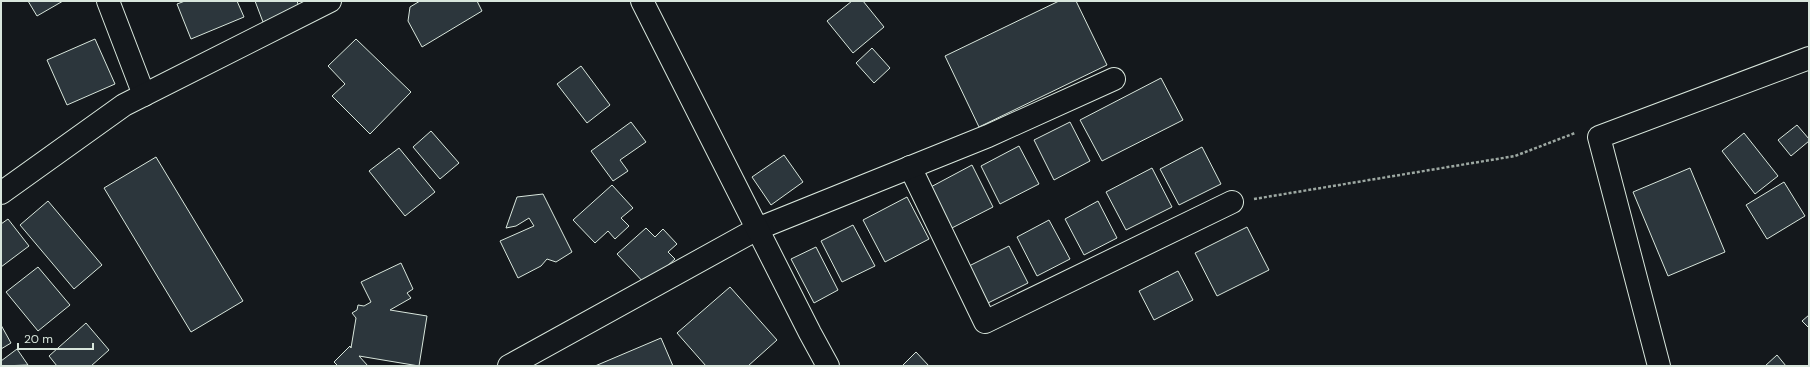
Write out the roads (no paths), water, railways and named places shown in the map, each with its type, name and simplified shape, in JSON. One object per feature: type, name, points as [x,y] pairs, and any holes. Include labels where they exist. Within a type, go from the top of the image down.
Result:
[{"type":"street","points":[[108,1],[144,95]]},
{"type":"street","points":[[1,193],[124,105],[330,1]]},
{"type":"street","points":[[642,1],[810,334],[828,366]]},
{"type":"street","points":[[1659,366],[1599,137],[1809,58]]},
{"type":"street","points":[[509,366],[757,229],[988,136],[1114,79]]},
{"type":"street","points":[[910,167],[985,322],[1232,202]]}]
